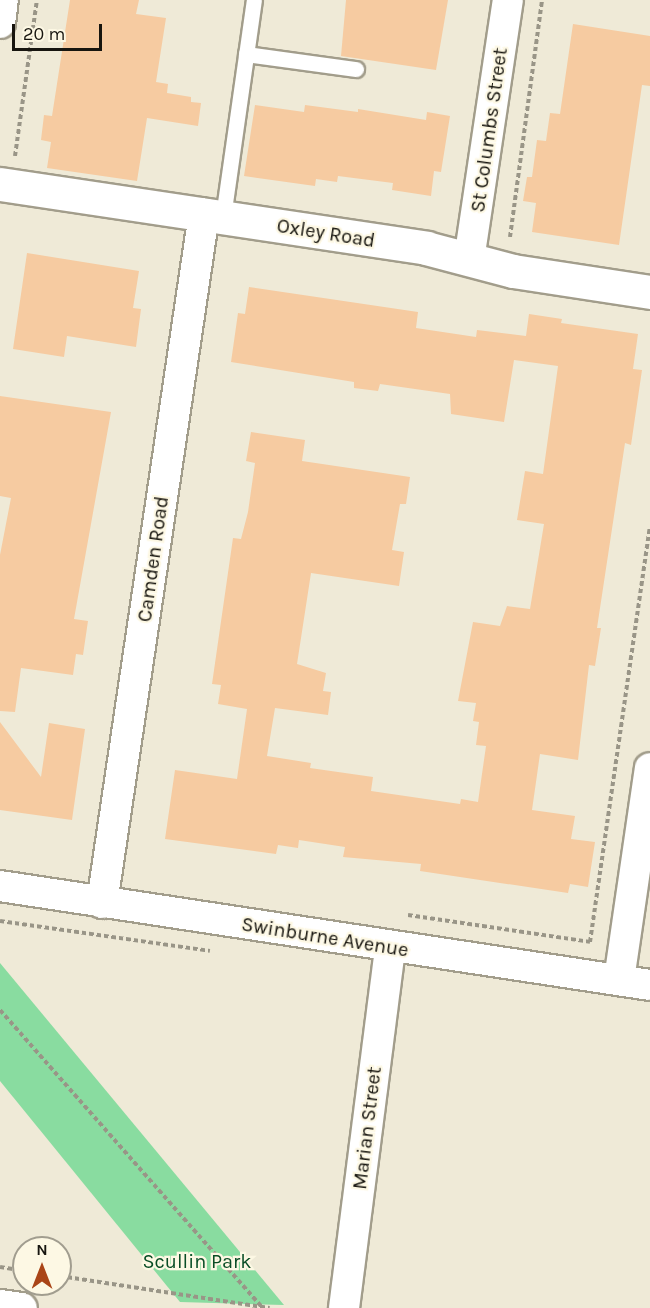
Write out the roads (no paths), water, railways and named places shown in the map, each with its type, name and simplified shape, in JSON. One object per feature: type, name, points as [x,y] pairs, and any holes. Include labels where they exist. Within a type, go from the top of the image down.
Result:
[{"type":"street","points":[[0,23],[3,0]]},
{"type":"street","name":"St Columbs Street","points":[[469,260],[508,0]]},
{"type":"street","name":"Oxley Road","points":[[7,175],[214,216],[426,248],[469,260],[650,292]]},
{"type":"street","name":"Camden Road","points":[[102,903],[214,216]]},
{"type":"street","points":[[619,980],[650,768]]},
{"type":"street","name":"Swinburne Avenue","points":[[0,886],[650,985]]},
{"type":"street","name":"Marian Street","points":[[344,1308],[390,947]]},
{"type":"street","points":[[0,1305],[22,1308]]},
{"type":"lane","points":[[214,216],[246,54],[254,0]]},
{"type":"lane","points":[[246,54],[356,69]]},
{"type":"park label","name":"Scullin Park","points":[[197,1261]]}]
